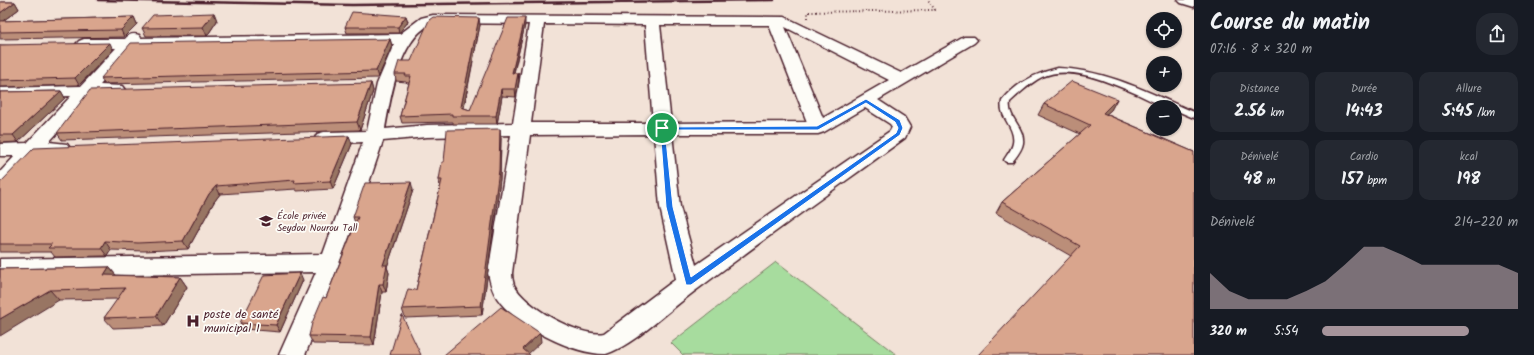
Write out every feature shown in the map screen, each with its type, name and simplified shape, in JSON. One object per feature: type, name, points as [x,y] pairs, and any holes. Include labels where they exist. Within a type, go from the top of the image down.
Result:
[{"type":"street","points":[[292,355],[331,263],[375,136],[377,84],[404,39],[426,21],[785,21],[902,80]]},
{"type":"street","points":[[536,21],[500,273],[504,289],[515,303],[540,323],[568,339],[607,350],[612,341],[689,282],[898,134],[900,128],[898,121],[866,101]]},
{"type":"street","points":[[652,21],[670,207],[683,253],[689,282]]},
{"type":"street","points":[[775,21],[818,128]]},
{"type":"street","points":[[0,184],[147,24]]},
{"type":"street","points":[[69,44],[404,39]]},
{"type":"street","points":[[303,139],[375,136],[427,131],[520,129],[818,128],[969,40]]},
{"type":"street","points":[[0,93],[133,90]]},
{"type":"street","points":[[0,150],[80,147]]},
{"type":"street","points":[[0,268],[331,263]]},
{"type":"lane","points":[[1009,160],[1018,145],[1019,136],[1004,106],[1006,101],[1041,74],[1052,71],[1067,71],[1100,77],[1158,100]]},
{"type":"lane","points":[[1182,110],[1194,115]]},
{"type":"path","points":[[821,11],[935,10],[928,0]]},
{"type":"green space","points":[[776,262],[897,355],[683,355],[671,343]]},
{"type":"building","points":[[0,2],[15,2],[0,13]]},
{"type":"building","points":[[352,12],[406,16],[398,27],[345,27]]},
{"type":"building","points":[[214,13],[203,27],[142,28],[153,15]]},
{"type":"building","points":[[134,17],[121,30],[0,32],[0,21]]},
{"type":"building","points":[[433,17],[479,18],[461,107],[470,110],[508,18],[525,18],[512,73],[518,73],[515,89],[501,89],[496,116],[452,116],[452,114],[400,116],[411,76],[405,76],[406,74],[395,74],[399,61],[411,61],[429,20]]},
{"type":"building","points":[[390,39],[376,71],[101,78],[131,43]]},
{"type":"building","points":[[110,43],[75,78],[0,80],[0,45]]},
{"type":"building","points":[[1072,81],[1117,99],[1103,113],[1146,131],[1146,136],[1157,136],[1194,152],[1194,355],[978,355],[1080,246],[1002,202],[1090,125],[1044,104]]},
{"type":"building","points":[[371,83],[357,122],[57,133],[90,90]]},
{"type":"building","points":[[61,91],[13,135],[0,135],[0,92]]},
{"type":"building","points":[[500,129],[499,170],[481,306],[402,309],[408,289],[416,290],[442,180],[439,180],[442,162],[444,162],[447,130]]},
{"type":"building","points":[[349,136],[330,181],[294,183],[295,180],[216,186],[209,194],[183,241],[138,243],[105,241],[101,248],[48,248],[52,244],[0,244],[0,183],[34,148]]},
{"type":"building","points":[[411,182],[383,265],[387,265],[383,284],[379,284],[371,337],[309,336],[312,323],[323,297],[326,298],[358,217],[353,217],[365,183]]},
{"type":"building","points":[[109,267],[104,275],[180,277],[156,316],[104,318],[125,288],[50,290],[0,319],[0,269]]},
{"type":"building","points":[[300,273],[276,325],[240,323],[264,275]]},
{"type":"building","points":[[501,307],[540,333],[523,349],[530,355],[444,355]]},
{"type":"building","points":[[402,315],[421,355],[390,355]]},
{"type":"railway","points":[[98,0],[352,5],[774,0]]},
{"type":"place","name":"École privée Seydou Nourou Tall","points":[[266,221]]},
{"type":"place","name":"poste de santé municipal 1","points":[[193,321]]},
{"type":"route","points":[[866,101],[898,121],[900,128],[898,134],[689,282],[683,253],[670,207],[662,128],[818,128],[866,101]]}]
